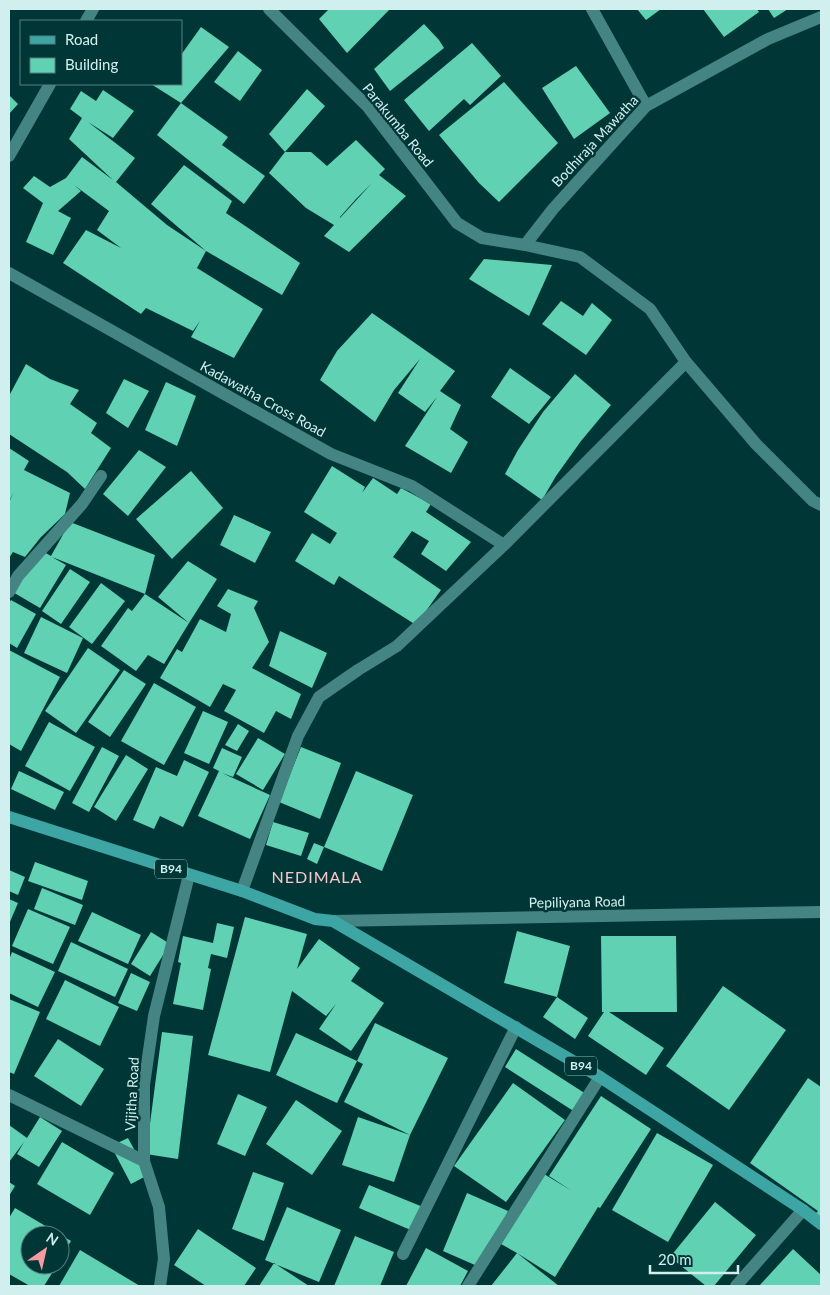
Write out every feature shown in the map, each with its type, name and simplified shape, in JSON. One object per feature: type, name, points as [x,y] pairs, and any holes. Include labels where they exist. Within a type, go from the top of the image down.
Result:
[{"type":"main road","name":"B94","points":[[9,817],[242,891],[315,919],[333,921],[600,1077],[803,1210],[821,1224]]},
{"type":"street","points":[[87,20],[93,9]]},
{"type":"street","name":"Parakumba Road","points":[[269,9],[368,107],[457,223],[482,238],[525,245]]},
{"type":"street","points":[[592,9],[646,106]]},
{"type":"street","name":"Bodhiraja Mawatha","points":[[525,245],[553,209],[646,106],[768,39],[821,17]]},
{"type":"street","points":[[9,156],[49,85]]},
{"type":"street","points":[[525,245],[580,257],[650,309],[686,362],[756,444],[813,501],[821,505]]},
{"type":"street","name":"Kadawatha Cross Road","points":[[9,274],[331,454],[412,486],[504,545]]},
{"type":"street","points":[[242,891],[298,736],[319,697],[397,646],[504,545],[686,362]]},
{"type":"street","points":[[9,592],[18,576],[82,504],[101,476]]},
{"type":"street","name":"Vijitha Road","points":[[160,1286],[164,1259],[159,1207],[144,1160],[144,1085],[154,1016],[189,875]]},
{"type":"street","name":"Pepiliyana Road","points":[[333,921],[821,912]]},
{"type":"street","points":[[403,1254],[516,1027]]},
{"type":"street","points":[[468,1286],[600,1077]]},
{"type":"street","points":[[9,1096],[144,1160]]},
{"type":"street","points":[[736,1286],[803,1210]]},
{"type":"building","points":[[329,9],[390,9],[347,53],[319,19]]},
{"type":"building","points":[[637,9],[661,9],[646,20]]},
{"type":"building","points":[[703,9],[757,9],[759,12],[724,37]]},
{"type":"building","points":[[768,9],[788,9],[774,18]]},
{"type":"building","points":[[424,24],[444,48],[390,91],[374,69]]},
{"type":"building","points":[[201,27],[229,47],[181,103],[153,85],[182,85],[182,54]]},
{"type":"building","points":[[472,43],[501,76],[470,105],[464,99],[429,131],[404,100]]},
{"type":"building","points":[[238,51],[262,70],[240,101],[214,82]]},
{"type":"building","points":[[576,66],[610,113],[574,139],[542,88]]},
{"type":"building","points":[[504,82],[558,143],[499,202],[479,183],[439,135]]},
{"type":"building","points":[[307,89],[325,106],[285,152],[269,134]]},
{"type":"building","points":[[103,90],[134,111],[113,138],[88,122],[135,158],[116,182],[167,225],[206,251],[197,268],[263,309],[234,358],[191,337],[200,321],[193,331],[146,308],[141,314],[63,263],[86,230],[121,248],[97,230],[109,211],[74,185],[81,191],[58,211],[71,218],[53,255],[26,242],[43,203],[23,188],[34,176],[50,187],[66,178],[82,157],[113,180],[69,139],[82,118],[70,109],[81,91],[96,101]]},
{"type":"building","points":[[9,95],[18,104],[9,114]]},
{"type":"building","points":[[181,103],[228,137],[222,145],[265,176],[244,204],[157,135]]},
{"type":"building","points":[[356,140],[385,169],[379,175],[406,196],[349,252],[324,236],[334,225],[306,208],[269,173],[285,152],[311,152],[327,166]],"holes":[[[372,183],[340,218],[356,199]]]},
{"type":"building","points":[[184,165],[232,201],[226,213],[300,263],[282,295],[206,251],[151,204]]},
{"type":"building","points":[[484,259],[552,265],[529,316],[469,279]]},
{"type":"building","points":[[561,301],[583,316],[592,303],[612,320],[586,355],[542,324]]},
{"type":"building","points":[[372,313],[455,371],[440,391],[461,405],[450,429],[468,442],[451,473],[405,446],[437,397],[425,412],[398,393],[420,359],[394,390],[375,422],[320,380],[337,351]]},
{"type":"building","points":[[26,364],[50,379],[79,390],[70,404],[97,423],[91,433],[111,448],[85,489],[67,472],[9,434],[9,396]]},
{"type":"building","points":[[510,368],[551,397],[529,424],[491,397]]},
{"type":"building","points":[[575,374],[611,405],[581,441],[556,476],[542,500],[505,474],[543,412]]},
{"type":"building","points":[[124,379],[149,391],[128,428],[106,413]]},
{"type":"building","points":[[166,382],[196,396],[177,446],[145,430]]},
{"type":"building","points":[[9,448],[29,461],[24,470],[70,493],[65,514],[41,537],[25,557],[13,552],[9,558],[9,502],[14,492],[9,501]]},
{"type":"building","points":[[139,450],[166,467],[128,516],[103,494]]},
{"type":"building","points":[[332,466],[365,487],[362,493],[373,478],[397,494],[401,488],[431,504],[426,512],[471,542],[446,571],[421,554],[429,541],[412,531],[393,557],[441,590],[416,625],[339,576],[334,585],[295,561],[312,533],[330,544],[337,533],[304,512]]},
{"type":"building","points":[[191,471],[223,508],[172,559],[136,519]]},
{"type":"building","points":[[234,515],[271,532],[255,563],[220,545]]},
{"type":"building","points":[[70,522],[155,555],[145,594],[52,557],[66,565],[40,608],[11,591],[37,548],[51,556]]},
{"type":"building","points":[[188,561],[217,579],[189,623],[158,597]]},
{"type":"building","points":[[70,569],[90,582],[61,624],[42,611]]},
{"type":"building","points":[[101,583],[125,601],[92,644],[69,627]]},
{"type":"building","points":[[228,589],[258,601],[254,608],[269,642],[252,668],[301,694],[291,719],[276,711],[264,733],[224,711],[236,690],[223,684],[210,707],[160,678],[177,649],[182,652],[200,619],[226,632],[231,614],[217,606]]},
{"type":"building","points":[[145,594],[189,623],[164,664],[148,655],[136,671],[101,646],[128,608],[132,611]]},
{"type":"building","points":[[11,600],[36,614],[17,648],[9,643],[9,603]]},
{"type":"building","points":[[41,617],[83,638],[67,673],[24,653]]},
{"type":"building","points":[[280,631],[327,653],[312,688],[269,666]]},
{"type":"building","points":[[88,648],[120,670],[76,733],[45,711]]},
{"type":"building","points":[[9,650],[60,677],[21,751],[9,744]]},
{"type":"building","points":[[124,670],[146,684],[110,737],[88,722]]},
{"type":"building","points":[[154,683],[196,707],[164,765],[121,741]]},
{"type":"building","points":[[203,711],[228,722],[209,764],[184,753]]},
{"type":"building","points":[[49,722],[95,747],[70,791],[25,766]]},
{"type":"building","points":[[238,724],[249,731],[237,751],[225,745]]},
{"type":"building","points":[[258,738],[285,754],[263,790],[236,774]]},
{"type":"building","points":[[102,747],[119,756],[89,812],[72,803]]},
{"type":"building","points":[[301,747],[341,763],[320,819],[279,802]]},
{"type":"building","points":[[222,748],[242,757],[233,777],[222,773],[270,795],[250,839],[198,816],[219,771],[213,768]]},
{"type":"building","points":[[126,755],[148,769],[116,821],[94,807]]},
{"type":"building","points":[[184,760],[209,772],[183,827],[160,816],[154,829],[133,820],[156,767],[177,776]]},
{"type":"building","points":[[19,771],[64,792],[55,810],[11,789]]},
{"type":"building","points":[[356,771],[413,795],[382,871],[324,847]]},
{"type":"building","points":[[273,822],[309,833],[301,856],[266,845]]},
{"type":"building","points":[[314,843],[324,847],[317,864],[307,859]]},
{"type":"building","points":[[35,862],[88,881],[82,900],[28,881]]},
{"type":"building","points":[[9,870],[25,877],[18,895],[9,891]]},
{"type":"building","points":[[42,888],[83,905],[75,925],[34,909]]},
{"type":"building","points":[[9,899],[18,903],[9,924]]},
{"type":"building","points":[[28,909],[70,927],[53,964],[12,946]]},
{"type":"building","points":[[92,912],[141,935],[128,964],[78,941]]},
{"type":"building","points":[[245,917],[307,934],[297,969],[319,939],[360,968],[351,981],[384,1003],[351,1051],[319,1029],[336,1004],[326,1016],[292,991],[270,1072],[208,1055]]},
{"type":"building","points":[[217,923],[234,927],[227,958],[211,954],[208,968],[211,969],[203,1010],[173,1004],[181,963],[178,962],[183,936],[213,943]]},
{"type":"building","points":[[517,931],[570,946],[557,997],[504,983]]},
{"type":"building","points":[[151,932],[170,944],[150,976],[131,964]]},
{"type":"building","points":[[601,936],[676,936],[677,1012],[609,1012],[664,1048],[646,1075],[588,1036],[604,1012],[602,1012]]},
{"type":"building","points":[[71,942],[128,969],[115,997],[58,971]]},
{"type":"building","points":[[12,952],[55,972],[38,1007],[9,993],[9,960]]},
{"type":"building","points":[[131,973],[150,982],[137,1011],[118,1003]]},
{"type":"building","points":[[65,980],[119,1007],[100,1046],[46,1019]]},
{"type":"building","points":[[723,986],[786,1030],[729,1110],[666,1066]]},
{"type":"building","points":[[557,997],[588,1018],[575,1039],[543,1017]]},
{"type":"building","points":[[9,999],[40,1012],[14,1074],[9,1072]]},
{"type":"building","points":[[375,1023],[448,1058],[410,1135],[344,1102],[363,1064],[357,1061]]},
{"type":"building","points":[[162,1032],[193,1036],[178,1159],[146,1154]]},
{"type":"building","points":[[296,1033],[357,1061],[337,1103],[276,1075]]},
{"type":"building","points":[[58,1039],[104,1069],[81,1106],[34,1076]]},
{"type":"building","points":[[516,1049],[586,1094],[575,1112],[505,1067]]},
{"type":"building","points":[[808,1078],[821,1087],[821,1218],[815,1214],[818,1211],[750,1163]]},
{"type":"building","points":[[513,1083],[565,1120],[506,1202],[454,1166]]},
{"type":"building","points":[[238,1094],[267,1107],[245,1156],[217,1144]]},
{"type":"building","points":[[601,1096],[651,1129],[600,1208],[598,1207],[555,1277],[501,1244],[544,1174],[572,1191],[549,1176]]},
{"type":"building","points":[[296,1100],[342,1131],[312,1175],[266,1144]]},
{"type":"building","points":[[40,1117],[62,1131],[39,1167],[17,1154],[24,1142],[9,1162],[9,1125],[27,1138]]},
{"type":"building","points":[[358,1117],[410,1135],[394,1182],[342,1165]]},
{"type":"building","points":[[657,1133],[713,1165],[668,1242],[612,1210]]},
{"type":"building","points":[[128,1138],[148,1175],[131,1184],[111,1146]]},
{"type":"building","points":[[62,1142],[114,1173],[90,1215],[37,1184]]},
{"type":"building","points":[[253,1172],[284,1183],[264,1241],[232,1229]]},
{"type":"building","points":[[9,1182],[15,1186],[9,1196]]},
{"type":"building","points":[[369,1185],[423,1207],[413,1231],[359,1208]]},
{"type":"building","points":[[467,1193],[508,1211],[484,1269],[443,1251]]},
{"type":"building","points":[[715,1202],[756,1235],[714,1286],[706,1286],[670,1257]]},
{"type":"building","points":[[287,1207],[341,1230],[319,1282],[265,1260]]},
{"type":"building","points":[[15,1208],[44,1225],[20,1225],[20,1275],[51,1275],[44,1286],[30,1286],[9,1274],[9,1218]]},
{"type":"building","points":[[198,1229],[256,1268],[244,1286],[206,1286],[174,1265]]},
{"type":"building","points":[[355,1236],[394,1252],[380,1286],[334,1286]]},
{"type":"building","points":[[426,1248],[468,1271],[460,1286],[406,1286]]},
{"type":"building","points":[[793,1249],[821,1275],[821,1286],[759,1286]]},
{"type":"building","points":[[80,1250],[140,1286],[59,1286],[65,1275],[70,1275],[70,1267]]},
{"type":"building","points":[[517,1253],[559,1286],[491,1286]]},
{"type":"building","points":[[274,1263],[309,1286],[259,1286]]},
{"type":"district","name":"NEDIMALA","points":[[317,877]]}]
